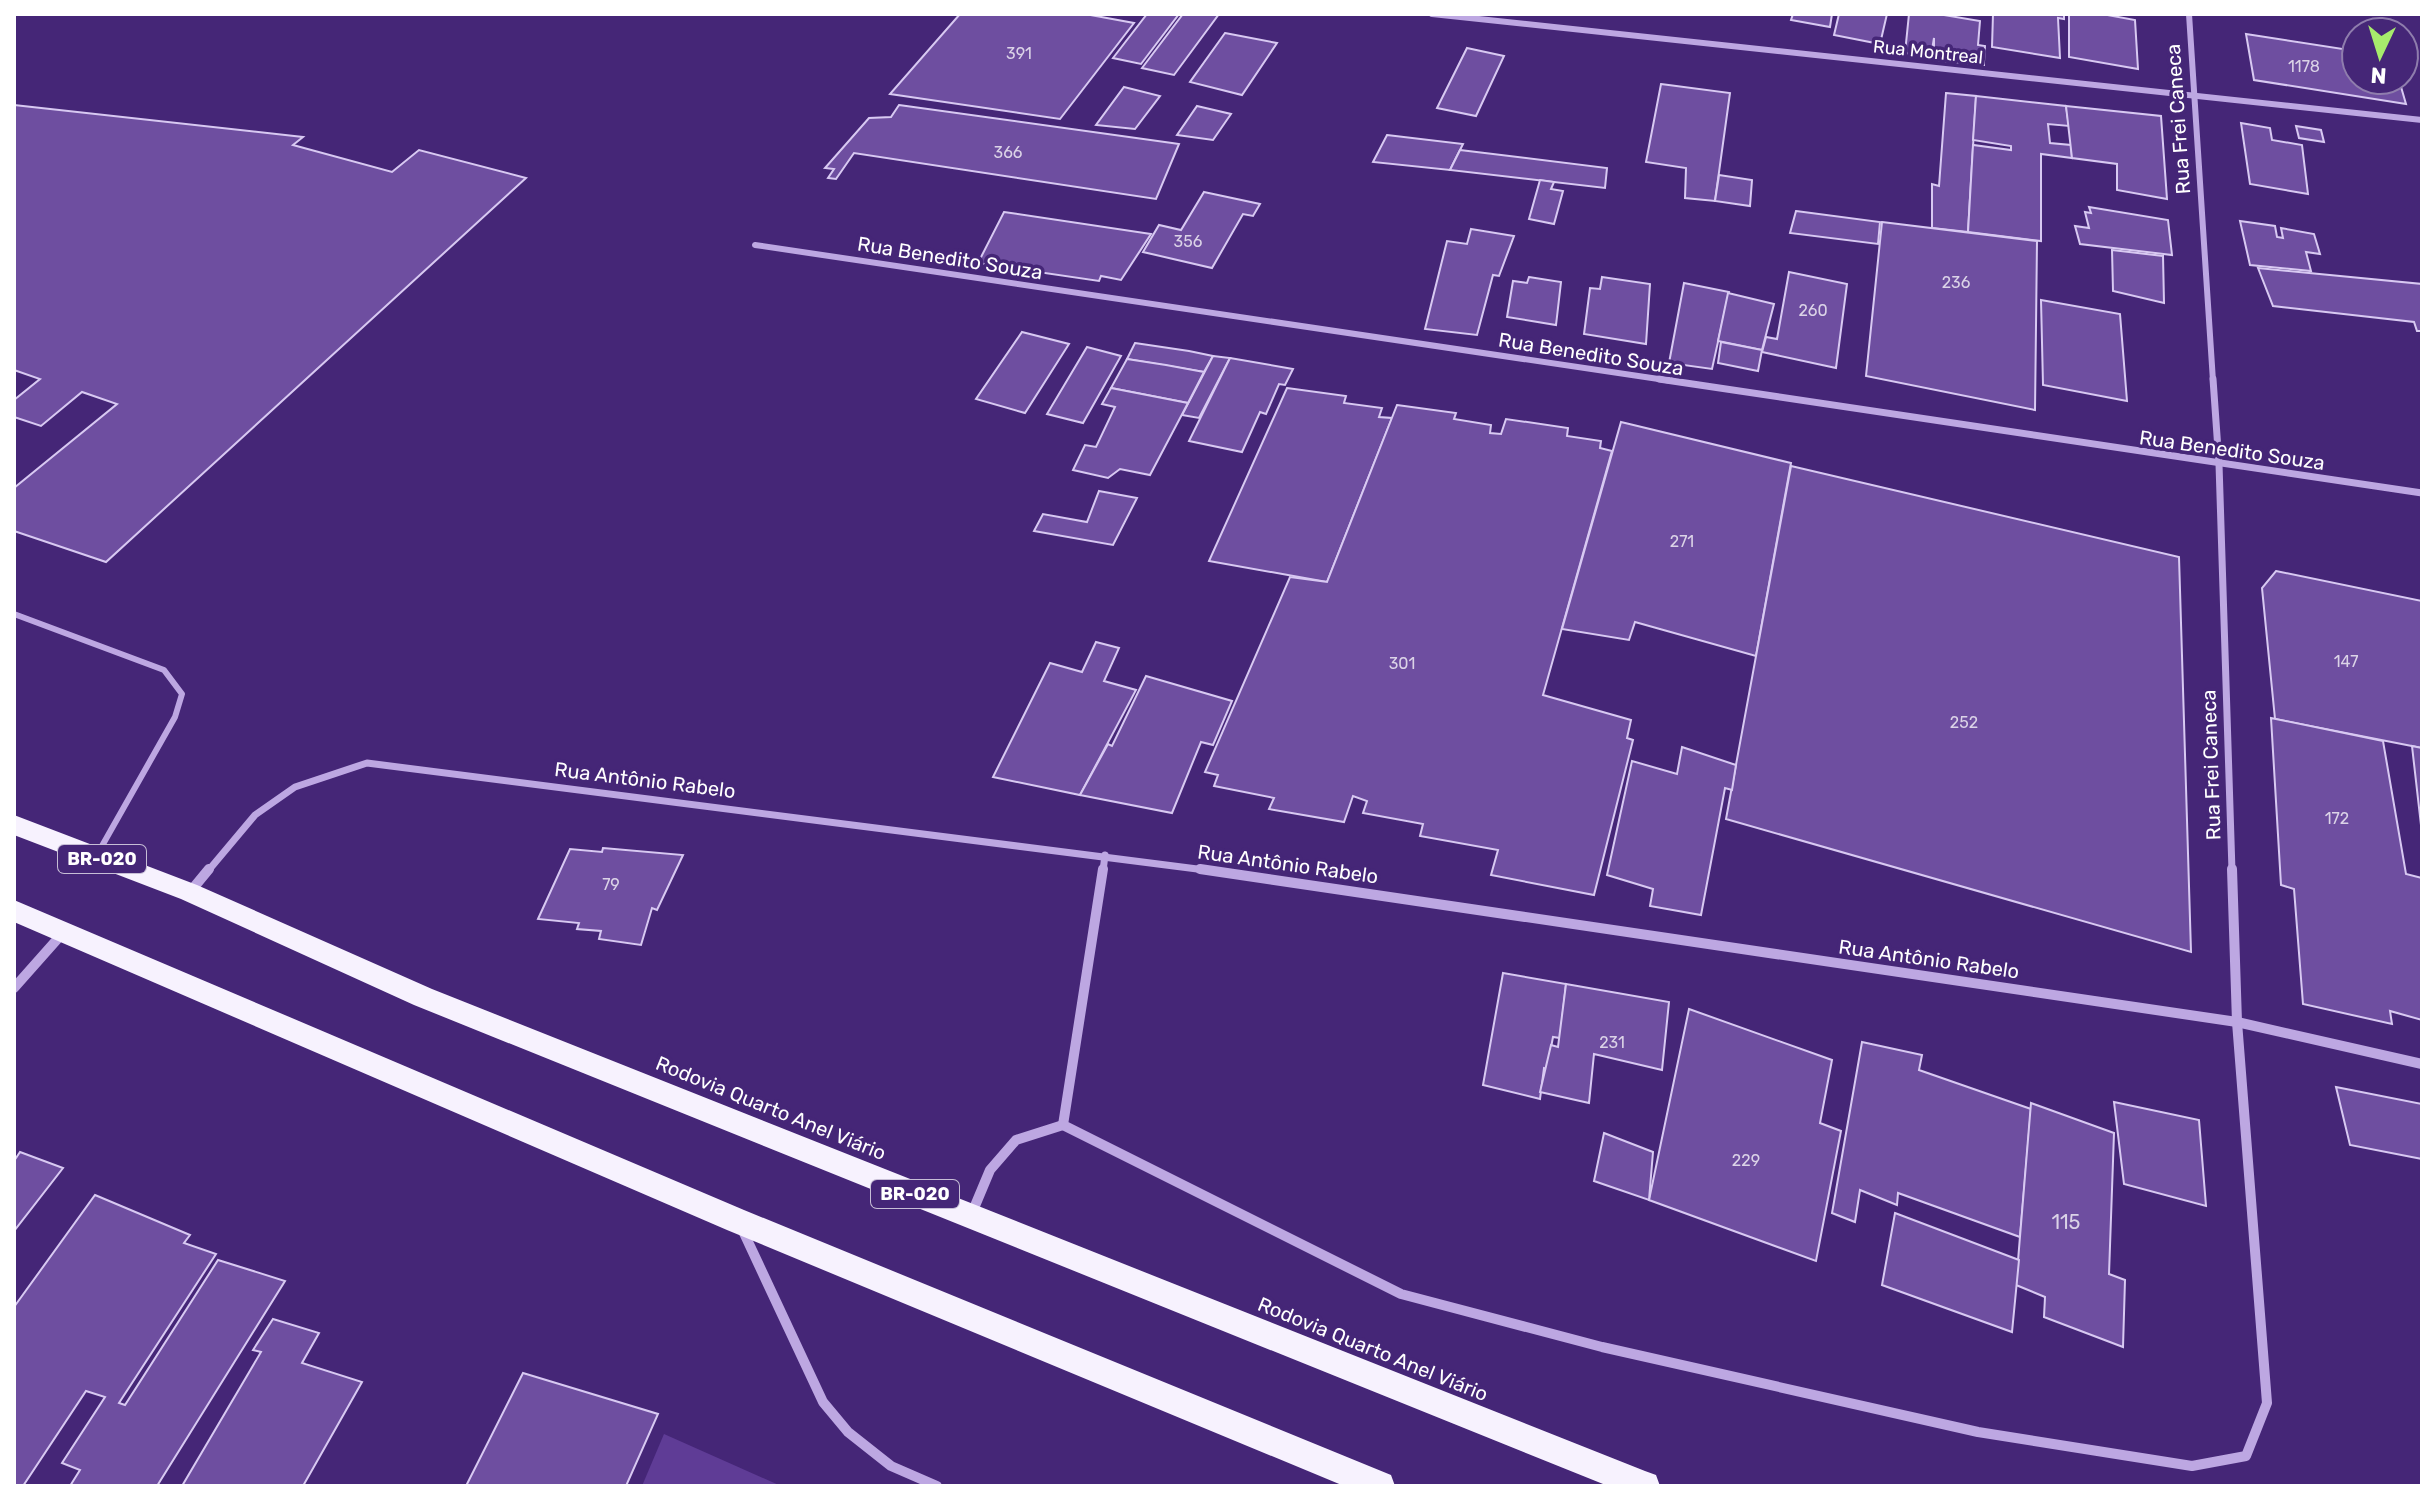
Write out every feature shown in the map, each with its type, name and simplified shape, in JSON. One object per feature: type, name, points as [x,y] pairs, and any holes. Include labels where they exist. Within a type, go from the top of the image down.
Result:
[{"type":"highway","name":"Rodovia Quarto Anel Viário","points":[[14,825],[189,892],[423,997],[1645,1486]]},
{"type":"highway","points":[[14,911],[737,1220],[1380,1486]]},
{"type":"street","name":"Rua Montreal","points":[[1432,14],[2422,120]]},
{"type":"street","name":"Rua Frei Caneca","points":[[1063,1125],[1401,1294],[1602,1347],[1978,1432],[2192,1466],[2246,1456],[2267,1403],[2237,1022],[2219,464],[2189,14]]},
{"type":"street","name":"Rua Benedito Souza","points":[[755,245],[2422,493]]},
{"type":"street","name":"Rua Antônio Rabelo","points":[[189,892],[255,815],[295,787],[367,763],[1105,855],[2237,1022],[2422,1064]]},
{"type":"street","points":[[971,1216],[990,1170],[1016,1140],[1063,1125],[1105,855]]},
{"type":"street","points":[[14,988],[64,931]]},
{"type":"street","points":[[737,1220],[823,1402],[848,1432],[891,1466],[937,1486]]},
{"type":"lane","points":[[14,614],[164,670],[182,694],[175,717],[96,857]]},
{"type":"shaded area","points":[[664,1434],[781,1486],[642,1486]]},
{"type":"building","points":[[960,14],[1085,14],[1134,23],[1060,119],[890,94]]},
{"type":"building","points":[[1147,14],[1179,14],[1141,64],[1113,58]]},
{"type":"building","points":[[1183,14],[1219,14],[1174,75],[1142,68]]},
{"type":"building","points":[[1793,14],[1832,14],[1830,27],[1791,20]]},
{"type":"building","points":[[1839,14],[1887,14],[1880,44],[1834,35]]},
{"type":"building","points":[[1909,14],[1938,14],[1980,21],[1978,45],[1985,46],[1984,62],[1934,56],[1934,38],[1931,56],[1905,53]]},
{"type":"building","points":[[1993,14],[2064,14],[2064,19],[2058,18],[2060,58],[1992,47]]},
{"type":"building","points":[[2069,14],[2102,14],[2135,20],[2138,69],[2069,57]]},
{"type":"building","points":[[1225,33],[1277,43],[1242,95],[1190,82]]},
{"type":"building","points":[[2246,34],[2340,49],[2340,94],[2254,80]]},
{"type":"building","points":[[1467,48],[1504,56],[1476,116],[1437,108]]},
{"type":"building","points":[[1934,56],[1984,62],[1984,65],[1934,60]]},
{"type":"building","points":[[1661,84],[1730,93],[1715,201],[1685,198],[1686,168],[1646,162]]},
{"type":"building","points":[[1124,87],[1160,96],[1135,129],[1096,125]]},
{"type":"building","points":[[1946,93],[1976,96],[1968,232],[1932,228],[1932,184],[1939,186]]},
{"type":"building","points":[[1976,96],[2066,106],[2069,126],[2048,124],[2050,143],[2071,145],[2072,158],[2041,154],[2041,241],[1968,232],[1973,145],[2011,150],[2011,146],[1973,140]]},
{"type":"building","points":[[2355,96],[2404,96],[2406,104]]},
{"type":"building","points":[[14,105],[303,137],[293,145],[392,172],[419,150],[526,178],[106,562],[14,531],[14,488],[117,404],[82,392],[41,426],[14,417],[14,400],[40,379],[14,370]]},
{"type":"building","points":[[899,105],[1179,144],[1156,199],[854,153],[836,179],[828,178],[834,169],[825,168],[869,118],[891,117]]},
{"type":"building","points":[[1197,106],[1231,114],[1213,140],[1177,135]]},
{"type":"building","points":[[2066,106],[2161,116],[2167,199],[2117,190],[2117,164],[2072,158]]},
{"type":"building","points":[[2241,123],[2270,128],[2272,140],[2302,145],[2308,194],[2250,184]]},
{"type":"building","points":[[2296,126],[2321,130],[2324,142],[2299,138]]},
{"type":"building","points":[[1387,135],[1463,144],[1450,170],[1373,162]]},
{"type":"building","points":[[1460,150],[1607,168],[1605,188],[1450,170]]},
{"type":"building","points":[[1719,175],[1752,180],[1750,206],[1715,201]]},
{"type":"building","points":[[1540,180],[1554,182],[1551,189],[1563,191],[1554,224],[1529,219]]},
{"type":"building","points":[[1204,192],[1260,204],[1253,216],[1243,214],[1212,268],[1143,252],[1159,225],[1181,230]]},
{"type":"building","points":[[2089,207],[2168,220],[2172,255],[2080,244],[2075,226],[2089,228],[2085,212],[2091,213]]},
{"type":"building","points":[[1796,211],[1880,222],[1878,244],[1790,233]]},
{"type":"building","points":[[1004,212],[1151,234],[1121,280],[1101,276],[1099,281],[978,263]]},
{"type":"building","points":[[2240,221],[2275,226],[2277,237],[2283,238],[2281,228],[2314,234],[2320,254],[2306,252],[2311,271],[2250,265]]},
{"type":"building","points":[[1882,222],[2037,241],[2035,410],[1866,376]]},
{"type":"building","points":[[1471,229],[1514,236],[1499,276],[1493,275],[1477,335],[1425,329],[1447,241],[1467,244]]},
{"type":"building","points":[[2112,250],[2163,256],[2164,303],[2113,291]]},
{"type":"building","points":[[2258,268],[2422,284],[2422,331],[2417,331],[2414,322],[2273,306]]},
{"type":"building","points":[[1789,272],[1847,284],[1836,368],[1762,352],[1766,337],[1777,339]]},
{"type":"building","points":[[1529,277],[1561,282],[1556,325],[1507,317],[1513,281],[1527,283]]},
{"type":"building","points":[[1602,277],[1650,284],[1646,344],[1584,334],[1590,288],[1600,289]]},
{"type":"building","points":[[1684,283],[1729,292],[1712,369],[1669,363]]},
{"type":"building","points":[[1728,293],[1774,304],[1762,350],[1718,341]]},
{"type":"building","points":[[2041,300],[2120,314],[2127,401],[2043,385]]},
{"type":"building","points":[[1022,332],[1069,344],[1025,413],[976,399]]},
{"type":"building","points":[[1721,342],[1762,350],[1758,371],[1718,363]]},
{"type":"building","points":[[1135,343],[1213,356],[1204,372],[1127,359]]},
{"type":"building","points":[[1087,347],[1121,356],[1083,423],[1047,414]]},
{"type":"building","points":[[1213,356],[1230,358],[1199,418],[1182,415]]},
{"type":"building","points":[[1230,358],[1293,369],[1285,385],[1279,384],[1266,414],[1260,412],[1242,452],[1189,441]]},
{"type":"building","points":[[1127,359],[1204,372],[1188,403],[1111,388]]},
{"type":"building","points":[[1111,388],[1188,403],[1150,475],[1120,469],[1108,478],[1073,470],[1085,445],[1096,447],[1115,407],[1102,404]]},
{"type":"building","points":[[1287,388],[1346,396],[1344,403],[1382,408],[1379,417],[1392,418],[1327,582],[1209,561]]},
{"type":"building","points":[[1397,405],[1456,413],[1454,419],[1491,425],[1490,433],[1501,434],[1506,419],[1568,428],[1567,436],[1601,441],[1600,448],[1612,451],[1543,695],[1631,720],[1627,738],[1633,740],[1594,895],[1491,875],[1498,850],[1420,836],[1423,824],[1363,813],[1367,801],[1353,796],[1344,822],[1269,809],[1274,798],[1214,786],[1218,775],[1205,772],[1290,577],[1327,582]]},
{"type":"building","points":[[1621,422],[1791,463],[1756,656],[1635,622],[1629,640],[1562,629]]},
{"type":"building","points":[[1791,466],[2179,557],[2191,952],[1726,819]]},
{"type":"building","points":[[1099,491],[1137,498],[1113,545],[1034,531],[1043,514],[1087,522]]},
{"type":"building","points":[[2276,571],[2422,601],[2422,748],[2275,719],[2262,588]]},
{"type":"building","points":[[1096,642],[1119,648],[1104,681],[1136,690],[1080,795],[993,777],[1050,663],[1082,672]]},
{"type":"building","points":[[1146,676],[1232,701],[1213,745],[1201,742],[1172,813],[1080,795],[1108,744],[1112,746]]},
{"type":"building","points":[[2271,718],[2383,741],[2406,874],[2422,878],[2422,1020],[2390,1011],[2392,1024],[2303,1004],[2294,889],[2281,885]]},
{"type":"building","points":[[2412,746],[2422,748],[2422,834]]},
{"type":"building","points":[[1682,747],[1736,765],[1732,790],[1725,788],[1701,915],[1650,906],[1653,889],[1607,875],[1632,761],[1677,774]]},
{"type":"building","points":[[603,848],[683,855],[657,910],[652,908],[641,945],[599,939],[601,931],[577,929],[579,923],[538,919],[570,849],[602,852]]},
{"type":"building","points":[[1503,973],[1566,984],[1560,1038],[1553,1037],[1547,1069],[1544,1068],[1540,1099],[1483,1085]]},
{"type":"building","points":[[1566,984],[1669,1002],[1662,1070],[1594,1054],[1589,1103],[1540,1092],[1551,1045],[1558,1047]]},
{"type":"building","points":[[1689,1009],[1832,1060],[1820,1123],[1841,1131],[1816,1261],[1649,1200]]},
{"type":"building","points":[[1862,1042],[1922,1055],[1919,1070],[2031,1109],[2020,1237],[1898,1193],[1897,1205],[1860,1190],[1855,1222],[1832,1213]]},
{"type":"building","points":[[2336,1087],[2422,1104],[2422,1159],[2350,1145]]},
{"type":"building","points":[[2114,1102],[2199,1120],[2206,1206],[2124,1184]]},
{"type":"building","points":[[2031,1103],[2114,1133],[2109,1274],[2125,1280],[2123,1347],[2044,1317],[2045,1297],[2016,1285]]},
{"type":"building","points":[[1604,1133],[1653,1152],[1649,1200],[1594,1181]]},
{"type":"building","points":[[20,1152],[63,1168],[14,1231],[14,1161]]},
{"type":"building","points":[[95,1195],[190,1235],[184,1243],[216,1254],[119,1403],[125,1405],[218,1260],[285,1281],[157,1486],[70,1486],[80,1470],[62,1463],[105,1397],[86,1391],[23,1486],[14,1486],[14,1307]]},
{"type":"building","points":[[1895,1213],[2019,1260],[2012,1332],[1882,1285]]},
{"type":"building","points":[[273,1319],[319,1333],[302,1363],[362,1382],[303,1486],[182,1486],[261,1352],[253,1350]]},
{"type":"building","points":[[523,1373],[658,1414],[626,1486],[466,1486]]}]
